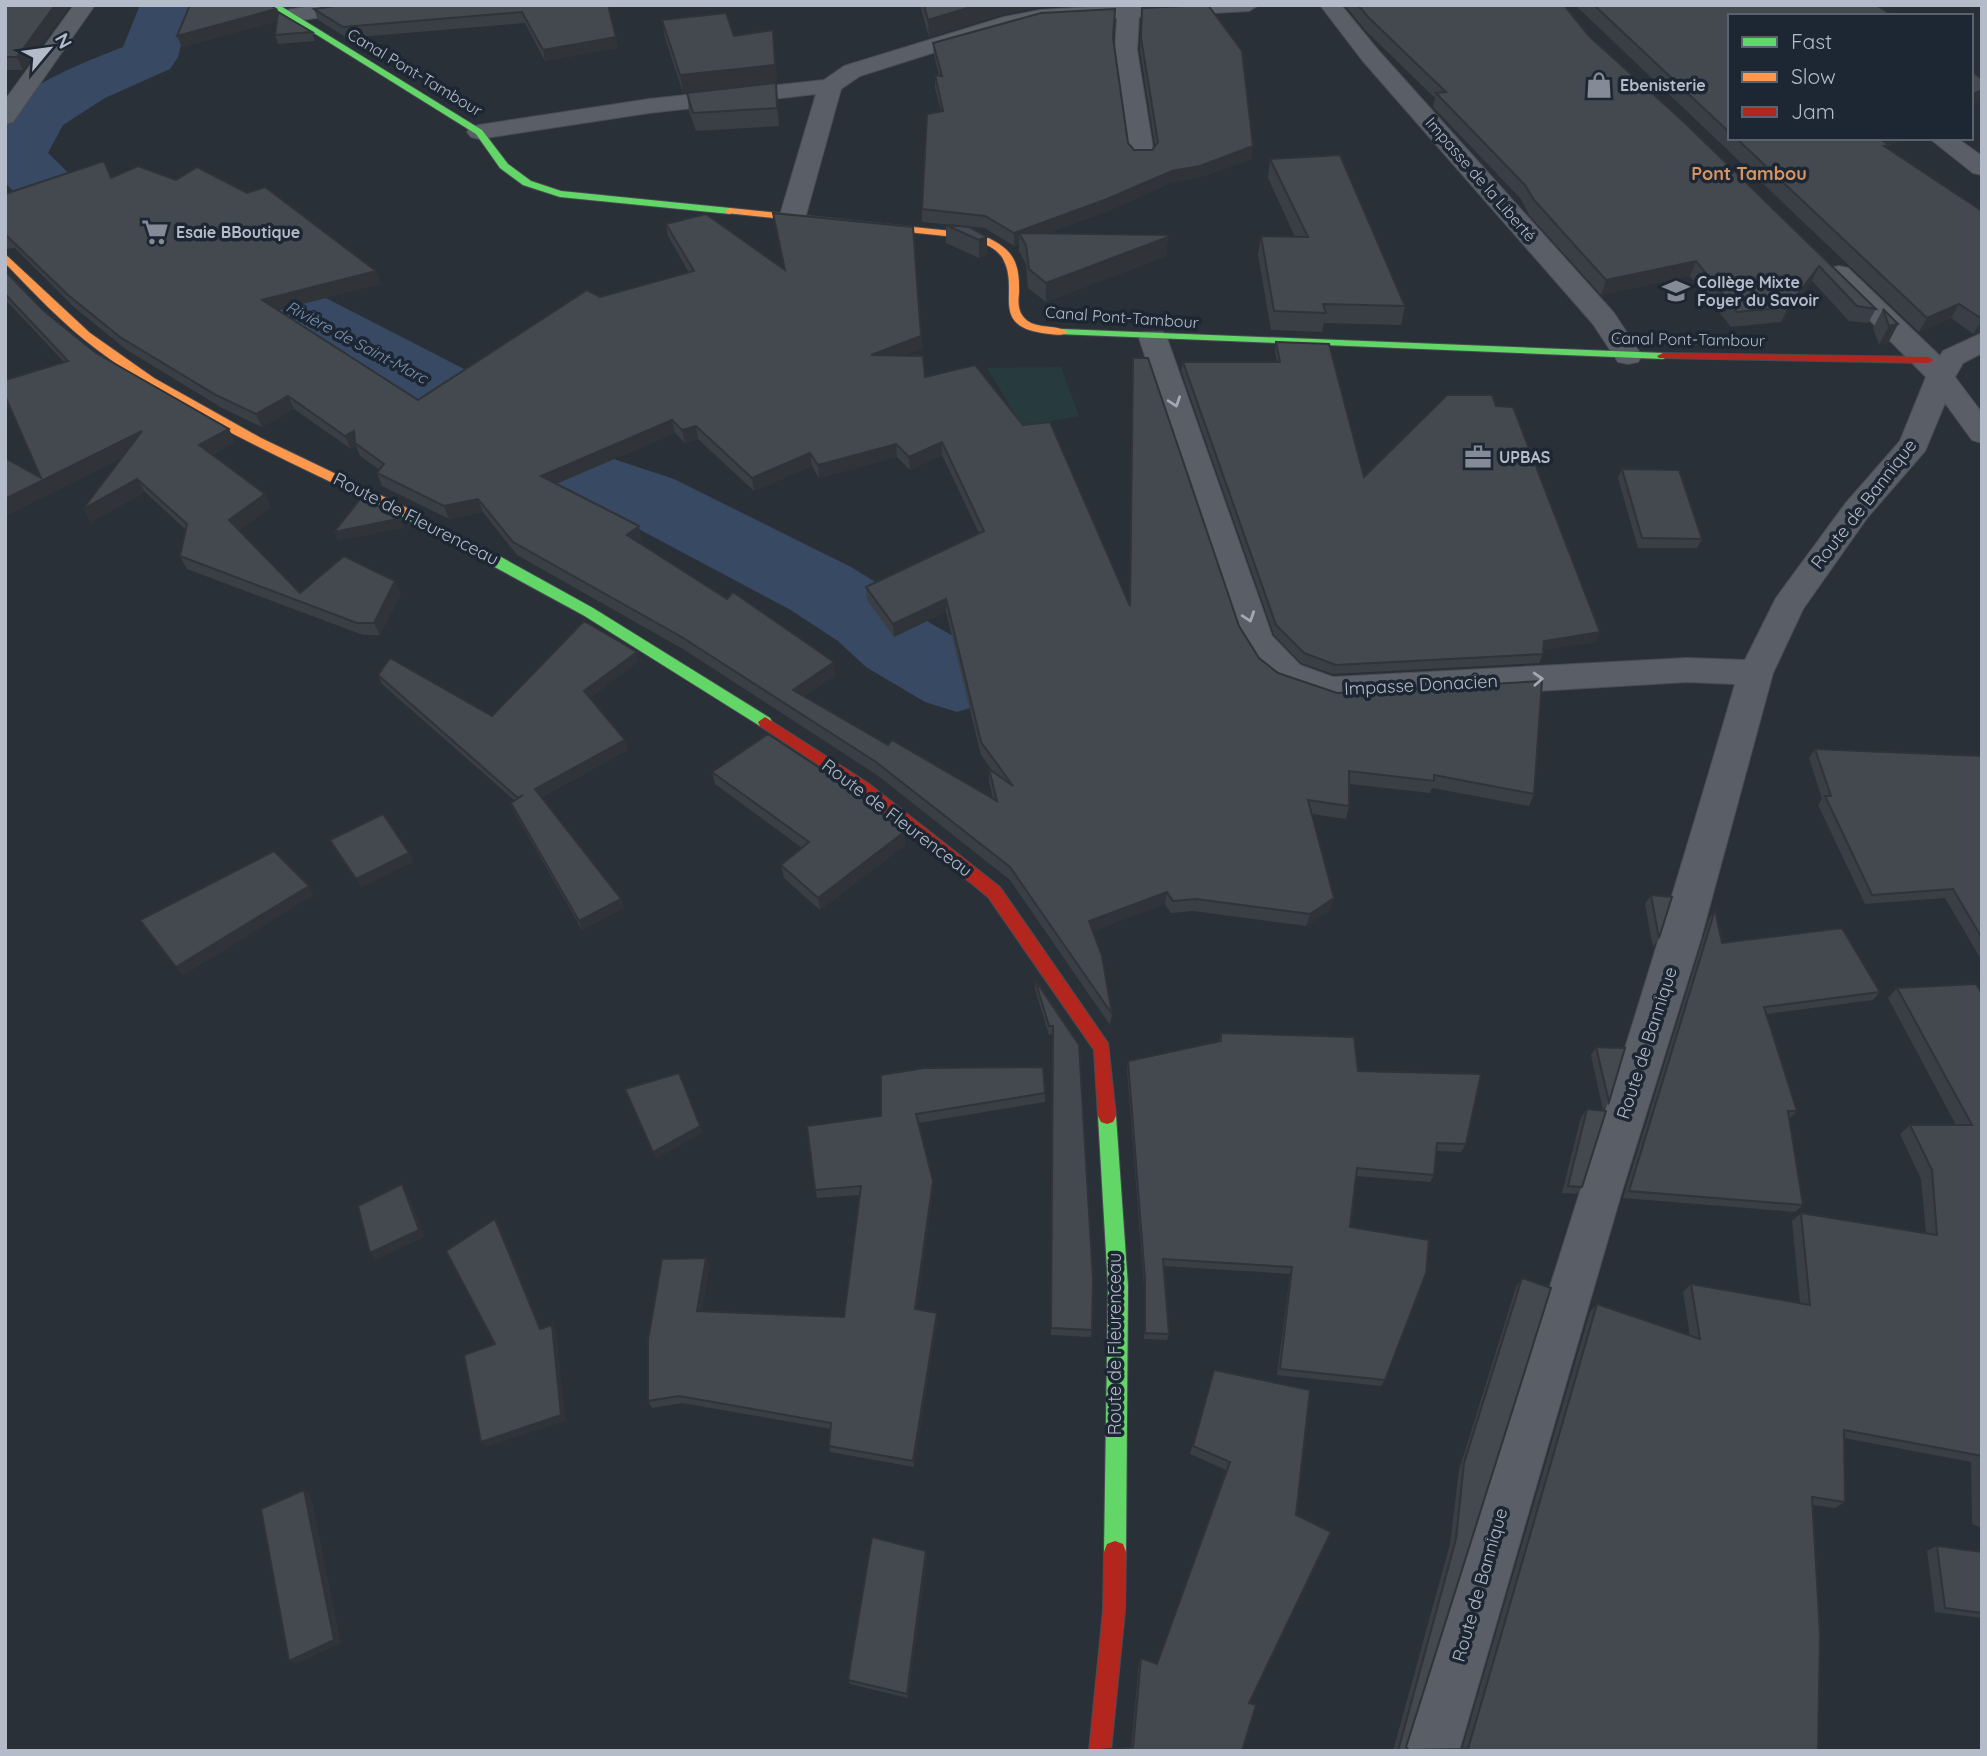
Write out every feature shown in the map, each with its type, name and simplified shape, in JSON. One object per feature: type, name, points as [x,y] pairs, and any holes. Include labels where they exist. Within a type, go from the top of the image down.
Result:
[{"type":"street","points":[[5,117],[85,5]]},
{"type":"street","points":[[281,11],[363,5]]},
{"type":"street","points":[[479,132],[649,106],[830,86],[852,71],[1004,23],[1040,16],[1128,14],[1249,5]]},
{"type":"street","name":"Impasse de la Liberté","points":[[1330,5],[1370,55],[1604,319],[1628,356]]},
{"type":"street","name":"Canal Pont-Tambour","points":[[281,11],[479,132],[504,166],[527,183],[560,194],[793,215],[976,236],[993,244],[1007,256],[1013,268],[1012,305],[1015,314],[1032,328],[1153,338],[1628,356],[1941,364]]},
{"type":"street","points":[[1128,14],[1126,50],[1142,155]]},
{"type":"street","points":[[793,215],[830,86]]},
{"type":"street","points":[[1944,140],[1982,168]]},
{"type":"street","points":[[1818,254],[1941,364],[1982,434]]},
{"type":"street","name":"Route de Fleurenceau","points":[[5,257],[63,317],[116,358],[211,416],[465,542],[670,660],[863,788],[994,892],[1102,1048],[1118,1286],[1114,1611],[1100,1751]]},
{"type":"street","name":"Impasse Donacien","points":[[1153,338],[1256,638],[1268,659],[1295,681],[1333,690],[1687,670],[1756,673]]},
{"type":"street","points":[[1941,364],[1982,341]]},
{"type":"street","points":[[1941,364],[1982,362]]},
{"type":"street","name":"Route de Bannique","points":[[1431,1751],[1556,1334],[1681,938],[1756,673],[1788,606],[1856,511],[1914,444],[1941,364]]},
{"type":"green space","points":[[1061,367],[1079,416],[1022,426],[987,368]]},
{"type":"building","points":[[5,5],[55,5],[17,57],[5,57]]},
{"type":"building","points":[[190,5],[270,5],[276,9],[177,36]]},
{"type":"building","points":[[342,5],[608,5],[616,37],[543,50],[522,12],[343,27],[314,9]]},
{"type":"building","points":[[924,5],[977,5],[928,20]]},
{"type":"building","points":[[1208,5],[1242,51],[1253,146],[1200,166],[1172,171],[1107,199],[1014,233],[985,216],[922,209],[927,114],[943,111],[935,75],[942,76],[933,43],[1041,13],[1115,9],[1113,38],[1128,143],[1134,150],[1152,150],[1158,142],[1141,38],[1142,8]]},
{"type":"building","points":[[1358,5],[1564,5],[1589,36],[1684,122],[1876,309],[1857,306],[1819,266],[1788,307],[1737,312],[1696,261],[1606,280],[1534,200],[1525,185],[1436,93],[1446,92]]},
{"type":"building","points":[[1594,5],[1876,5],[1891,14],[1728,14],[1728,131]]},
{"type":"building","points":[[278,12],[312,32],[275,35]]},
{"type":"building","points":[[726,13],[734,36],[773,30],[775,65],[680,75],[662,20]]},
{"type":"building","points":[[1973,72],[1982,79],[1982,90],[1973,94]]},
{"type":"building","points":[[776,83],[777,108],[693,113],[687,93]]},
{"type":"building","points":[[1738,140],[1882,140],[1889,145],[1884,146],[1982,211],[1982,319],[1959,304],[1927,318]]},
{"type":"building","points":[[1340,155],[1405,306],[1323,304],[1326,313],[1274,311],[1261,236],[1308,237],[1270,159]]},
{"type":"building","points":[[104,161],[111,178],[138,166],[176,180],[197,167],[247,193],[265,187],[376,271],[262,300],[418,400],[587,290],[600,297],[694,271],[666,224],[706,214],[785,270],[773,213],[913,227],[921,336],[871,355],[923,356],[925,377],[975,365],[1023,425],[1050,422],[1130,606],[1133,358],[1148,358],[1239,626],[1259,658],[1278,673],[1337,693],[1542,681],[1534,794],[1434,775],[1434,781],[1349,771],[1349,806],[1308,800],[1334,898],[1310,914],[1196,899],[1173,901],[1167,892],[1089,921],[1102,956],[1112,1014],[1010,867],[876,762],[680,636],[513,542],[478,499],[444,506],[377,473],[384,464],[355,443],[354,431],[345,436],[288,396],[256,414],[216,395],[120,337],[68,295],[5,236],[5,194]],"holes":[[[672,420],[682,430],[696,426],[752,478],[810,453],[818,465],[896,444],[909,457],[942,442],[984,531],[866,587],[893,624],[946,599],[981,742],[1013,786],[989,769],[997,801],[892,740],[888,745],[793,690],[834,662],[733,592],[727,599],[627,535],[639,526],[541,476]]]},
{"type":"building","points":[[946,225],[969,227],[987,237],[979,240]]},
{"type":"building","points":[[1019,233],[1168,237],[1046,283],[1029,269],[1026,245]]},
{"type":"building","points":[[5,271],[44,311],[96,353],[229,429],[199,445],[265,494],[229,520],[300,593],[344,556],[395,581],[374,623],[357,623],[180,556],[187,524],[137,479],[83,509],[142,431],[5,499],[5,458],[41,478],[5,396],[5,380],[68,361],[5,294]]},
{"type":"building","points":[[1883,309],[1898,324],[1889,326]]},
{"type":"building","points":[[1276,342],[1329,344],[1364,477],[1447,395],[1492,395],[1496,406],[1513,407],[1600,632],[1544,641],[1543,654],[1336,665],[1304,653],[1276,625],[1183,362],[1280,362]]},
{"type":"building","points":[[1622,469],[1679,470],[1702,539],[1642,538]]},
{"type":"building","points":[[361,498],[402,518],[334,532]]},
{"type":"building","points":[[584,621],[637,652],[584,691],[625,740],[535,789],[621,899],[579,921],[511,803],[523,795],[518,798],[378,675],[390,658],[492,716]]},
{"type":"building","points":[[768,734],[847,786],[904,832],[818,898],[781,865],[809,842],[712,772]]},
{"type":"building","points":[[1815,749],[1982,756],[1982,938],[1953,889],[1872,895],[1825,796],[1831,796]]},
{"type":"building","points":[[383,814],[409,853],[356,879],[330,840]]},
{"type":"building","points":[[274,851],[309,886],[176,967],[140,920]]},
{"type":"building","points":[[1651,895],[1672,897],[1659,938]]},
{"type":"building","points":[[1715,910],[1722,943],[1842,928],[1880,992],[1764,1007],[1797,1111],[1788,1111],[1803,1205],[1629,1191]]},
{"type":"building","points":[[1035,980],[1079,1045],[1093,1279],[1092,1330],[1051,1328],[1053,1026],[1049,1026]]},
{"type":"building","points":[[1976,984],[1982,994],[1982,1456],[1844,1430],[1845,1502],[1812,1497],[1820,1634],[1818,1751],[1398,1751],[1456,1539],[1464,1463],[1522,1278],[1551,1288],[1406,1747],[1409,1750],[1468,1749],[1597,1304],[1700,1339],[1691,1284],[1810,1305],[1801,1213],[1937,1235],[1932,1170],[1910,1125],[1972,1125],[1897,988]]},
{"type":"building","points":[[1221,1033],[1354,1037],[1358,1071],[1481,1074],[1466,1144],[1437,1143],[1434,1175],[1357,1168],[1350,1227],[1429,1240],[1426,1273],[1385,1380],[1280,1369],[1292,1267],[1163,1259],[1169,1334],[1145,1333],[1145,1279],[1128,1061],[1221,1041]]},
{"type":"building","points":[[1596,1047],[1625,1048],[1609,1102]]},
{"type":"building","points":[[1043,1067],[1045,1093],[916,1114],[933,1181],[915,1309],[937,1313],[913,1461],[829,1446],[831,1423],[679,1396],[648,1401],[648,1340],[662,1259],[706,1258],[697,1311],[844,1317],[861,1186],[815,1190],[807,1126],[881,1116],[881,1075],[924,1068]]},
{"type":"building","points":[[679,1073],[700,1126],[653,1152],[625,1089]]},
{"type":"building","points":[[1587,1109],[1606,1111],[1582,1187],[1568,1186]]},
{"type":"building","points":[[402,1184],[419,1230],[370,1253],[358,1206]]},
{"type":"building","points":[[495,1219],[540,1329],[552,1325],[561,1415],[481,1442],[464,1355],[495,1344],[446,1251]]},
{"type":"building","points":[[1214,1370],[1310,1390],[1296,1515],[1331,1532],[1249,1703],[1256,1705],[1242,1751],[1100,1751],[1133,1747],[1141,1658],[1157,1664],[1230,1462],[1193,1446]]},
{"type":"building","points":[[304,1490],[334,1640],[289,1661],[261,1509]]},
{"type":"building","points":[[872,1537],[926,1551],[907,1694],[848,1680]]},
{"type":"building","points":[[1937,1546],[1982,1552],[1982,1613],[1945,1608]]},
{"type":"waterway","name":"Rivière de Saint-Marc","points":[[168,5],[165,24],[157,29],[149,57],[84,85],[38,114],[14,156],[65,206],[133,227],[174,244],[199,275],[247,278],[297,311],[441,387],[428,406],[552,466],[645,498],[820,588],[869,619],[898,645],[957,679]]},
{"type":"traffic: fast","points":[[273,5],[479,132],[504,166],[527,183],[560,194],[730,211]]},
{"type":"traffic: fast","points":[[1062,332],[1663,356]]},
{"type":"traffic: fast","points":[[404,512],[497,560],[588,612],[765,722]]},
{"type":"traffic: fast","points":[[1107,1116],[1118,1286],[1115,1552]]},
{"type":"traffic: slow","points":[[730,211],[976,236],[998,247],[1008,257],[1013,269],[1015,314],[1023,323],[1038,329],[1062,332]]},
{"type":"traffic: slow","points":[[5,257],[86,335],[150,380],[257,440],[404,512]]},
{"type":"traffic: jam","points":[[1663,356],[1928,360]]},
{"type":"traffic: jam","points":[[765,722],[863,787],[994,892],[1102,1048],[1107,1116]]},
{"type":"traffic: jam","points":[[1100,1751],[1114,1611],[1115,1552]]},
{"type":"place","name":"Ebenisterie","points":[[1599,85]]},
{"type":"place","name":"Esaie BBoutique","points":[[155,232]]},
{"type":"place","name":"Collège Mixte Foyer du Savoir","points":[[1676,291]]},
{"type":"place","name":"UPBAS","points":[[1478,457]]},
{"type":"district","name":"Pont Tambou","points":[[1749,174]]}]
